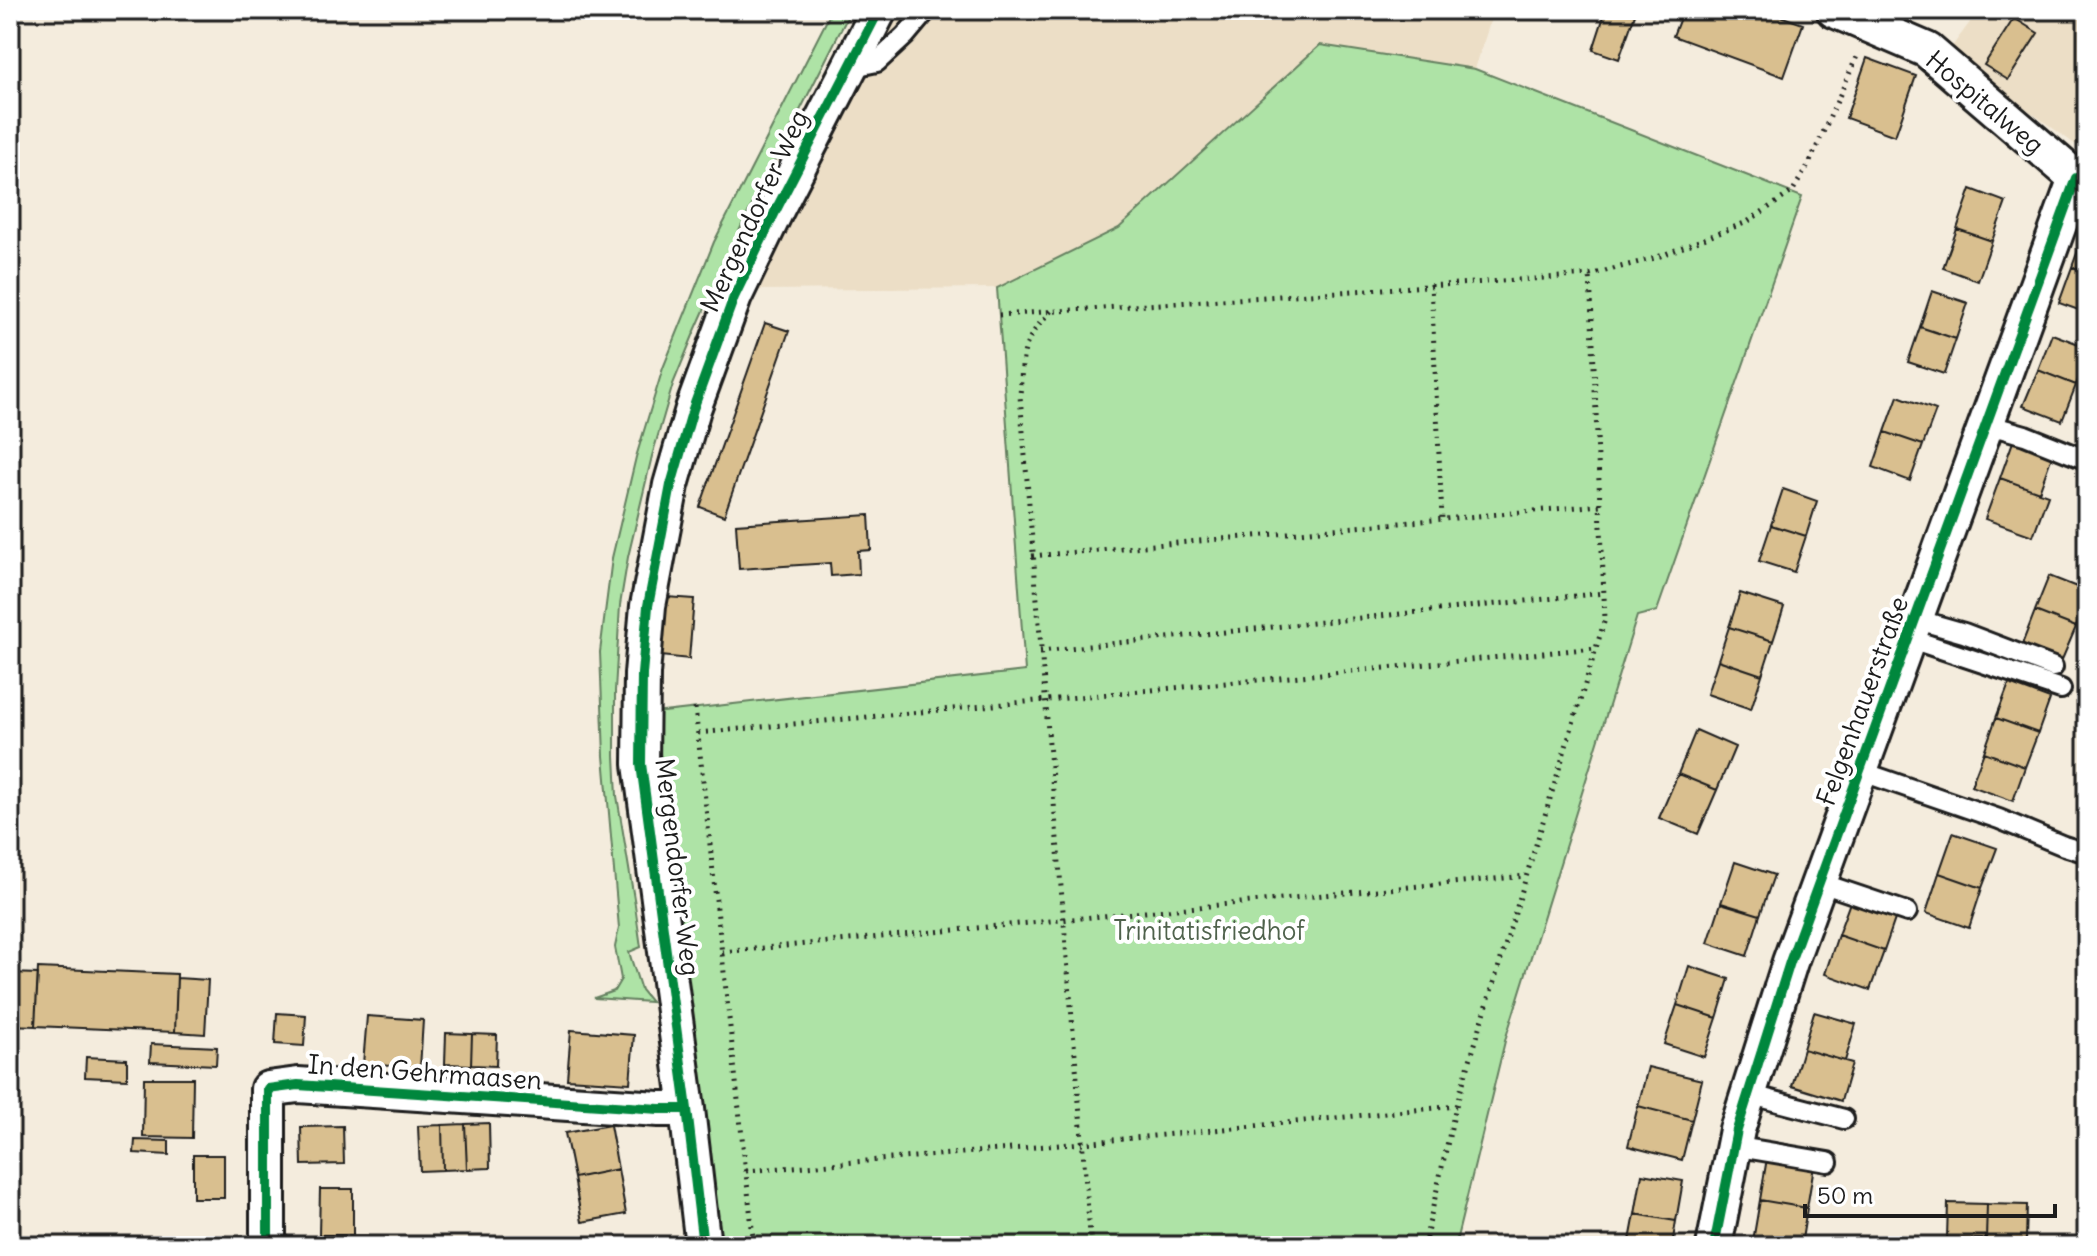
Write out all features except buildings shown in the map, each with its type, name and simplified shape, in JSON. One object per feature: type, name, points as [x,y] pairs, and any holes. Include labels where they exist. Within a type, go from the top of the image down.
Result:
[{"type":"street","name":"Mergendorfer Weg","points":[[703,1246],[641,764],[642,674],[648,606],[671,485],[693,409],[734,297],[879,10]]},
{"type":"street","name":"Hospitalweg","points":[[1834,10],[1927,50],[2083,173]]},
{"type":"street","name":"Felgenhauerstraße","points":[[1714,1246],[1733,1146],[1790,962],[1986,424],[2083,173]]},
{"type":"street","name":"In den Gehrmaasen","points":[[268,1246],[268,1089],[298,1085],[687,1109]]},
{"type":"lane","points":[[848,68],[877,62],[927,10]]},
{"type":"lane","points":[[1986,424],[2025,435],[2087,460]]},
{"type":"lane","points":[[1911,628],[1964,633],[2053,667]]},
{"type":"lane","points":[[1911,628],[2061,689]]},
{"type":"lane","points":[[1860,771],[2087,853]]},
{"type":"lane","points":[[1818,882],[1907,912]]},
{"type":"lane","points":[[1748,1094],[1844,1119]]},
{"type":"lane","points":[[1733,1146],[1828,1162]]},
{"type":"path","points":[[999,315],[1590,275],[1655,258],[1747,222],[1792,192],[1809,164],[1870,27]]},
{"type":"path","points":[[1424,1246],[1456,1106],[1605,619],[1590,275]]},
{"type":"path","points":[[1431,284],[1442,519]]},
{"type":"path","points":[[1052,311],[1036,327],[1023,350],[1020,396],[1091,1246]]},
{"type":"path","points":[[1032,556],[1600,505]]},
{"type":"path","points":[[1040,651],[1604,593]]},
{"type":"path","points":[[698,733],[1596,648]]},
{"type":"path","points":[[695,708],[754,1246]]},
{"type":"path","points":[[722,952],[1526,876]]},
{"type":"path","points":[[746,1171],[1083,1143],[1456,1106]]},
{"type":"shaded area","points":[[898,10],[1494,10],[1475,69],[1320,45],[1119,228],[997,288],[756,290]]},
{"type":"shaded area","points":[[1979,10],[2087,10],[2087,153],[1948,52]]},
{"type":"green space","points":[[832,10],[851,10],[741,227],[673,384],[652,456],[620,605],[615,691],[617,796],[641,947],[629,952],[641,990],[651,1002],[594,998],[614,991],[621,979],[615,947],[619,928],[604,756],[600,652],[612,558],[636,457],[663,368],[714,242]]},
{"type":"green space","name":"Trinitatisfriedhof","points":[[1320,45],[1475,69],[1802,197],[1657,611],[1637,616],[1506,1037],[1455,1246],[722,1246],[655,713],[1025,671],[997,288],[1119,228]]},
{"type":"cycle path","points":[[703,1246],[641,764],[642,674],[648,606],[671,485],[693,409],[734,297],[879,10]]},
{"type":"cycle path","points":[[1714,1246],[1737,1130],[1790,962],[2076,178]]},
{"type":"cycle path","points":[[268,1246],[268,1089],[298,1085],[687,1109]]}]
